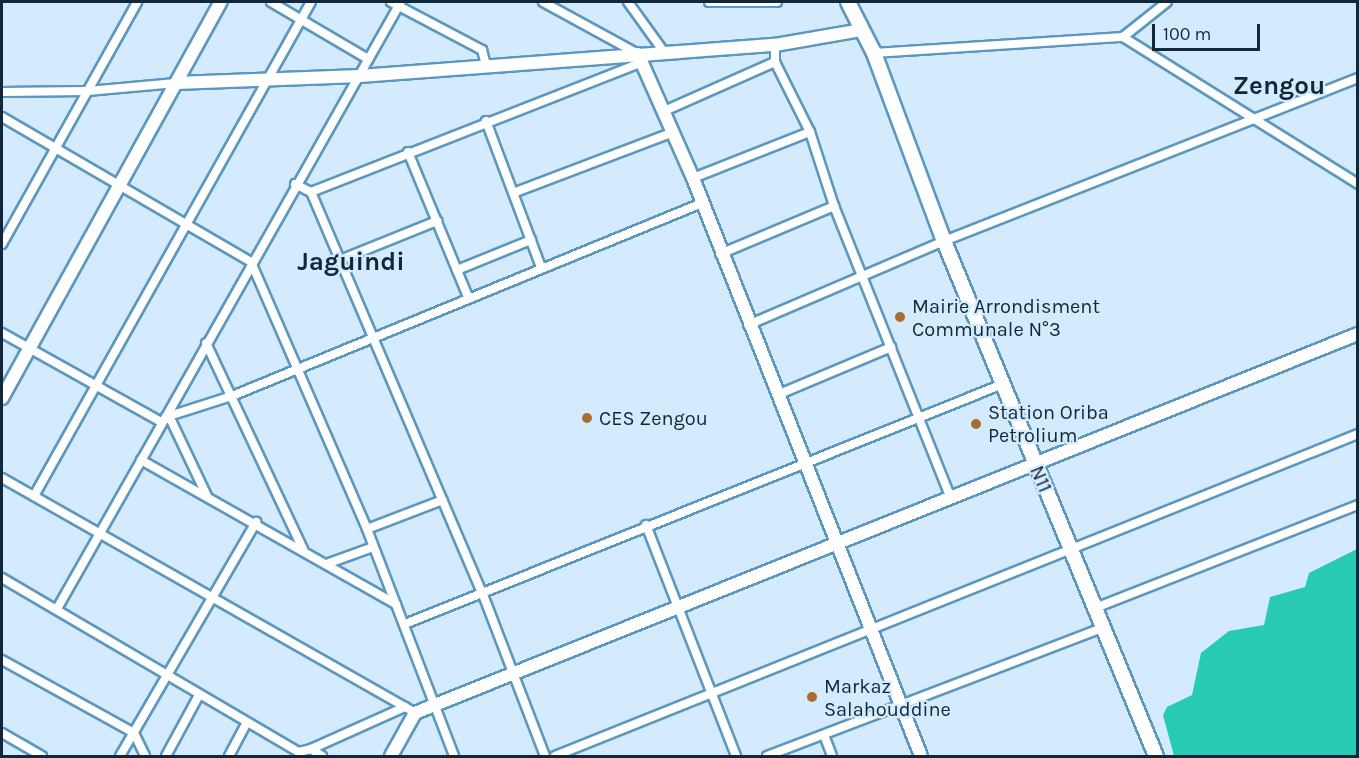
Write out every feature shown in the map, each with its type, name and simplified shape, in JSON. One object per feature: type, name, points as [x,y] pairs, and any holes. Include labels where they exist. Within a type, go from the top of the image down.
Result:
[{"type":"main road","name":"N11","points":[[848,2],[874,53],[944,241],[1155,756]]},
{"type":"street","points":[[2,244],[137,2]]},
{"type":"street","points":[[2,398],[33,348],[117,186],[221,2]]},
{"type":"street","points":[[271,2],[368,59]]},
{"type":"street","points":[[34,496],[311,2]]},
{"type":"street","points":[[544,2],[640,58],[671,133],[693,178],[748,325],[921,756]]},
{"type":"street","points":[[628,2],[664,52]]},
{"type":"street","points":[[709,2],[777,2]]},
{"type":"street","points":[[874,53],[1123,37],[1167,2]]},
{"type":"street","points":[[58,607],[166,419],[295,184],[360,76],[397,3],[482,50],[486,65]]},
{"type":"street","points":[[311,192],[640,58],[664,52],[775,45],[861,30]]},
{"type":"street","points":[[1123,37],[1358,184]]},
{"type":"street","points":[[775,45],[775,62],[810,132],[834,206],[951,499]]},
{"type":"street","points":[[2,92],[88,91],[176,83],[360,76],[486,65],[640,58]]},
{"type":"street","points":[[662,112],[775,62]]},
{"type":"street","points":[[748,325],[863,278],[944,241],[1358,78]]},
{"type":"street","points":[[2,117],[185,226],[251,262],[294,368],[367,529],[454,756]]},
{"type":"street","points":[[486,121],[541,267]]},
{"type":"street","points":[[693,178],[810,132]]},
{"type":"street","points":[[513,194],[671,133]]},
{"type":"street","points":[[408,152],[469,299]]},
{"type":"street","points":[[295,184],[311,192],[482,592],[545,756]]},
{"type":"street","points":[[166,419],[232,396],[294,368],[702,203]]},
{"type":"street","points":[[720,254],[834,206]]},
{"type":"street","points":[[340,260],[437,222]]},
{"type":"street","points":[[457,270],[531,240]]},
{"type":"street","points":[[2,333],[166,419],[208,496]]},
{"type":"street","points":[[2,579],[58,607],[297,754],[410,710],[434,706],[513,676],[1358,334]]},
{"type":"street","points":[[206,343],[303,550]]},
{"type":"street","points":[[777,395],[891,347]]},
{"type":"street","points":[[405,624],[646,525],[1003,384]]},
{"type":"street","points":[[555,756],[1070,547],[1358,434]]},
{"type":"street","points":[[141,460],[329,563],[396,604]]},
{"type":"street","points":[[2,478],[101,532],[410,710]]},
{"type":"street","points":[[367,529],[443,500]]},
{"type":"street","points":[[1095,608],[1358,505]]},
{"type":"street","points":[[120,756],[256,522]]},
{"type":"street","points":[[646,525],[736,756]]},
{"type":"street","points":[[329,563],[373,547]]},
{"type":"street","points":[[767,756],[1103,628]]},
{"type":"street","points":[[2,660],[134,733],[145,756]]},
{"type":"street","points":[[166,756],[200,695]]},
{"type":"street","points":[[391,756],[410,710]]},
{"type":"street","points":[[229,756],[247,722]]},
{"type":"street","points":[[2,733],[42,756]]},
{"type":"street","points":[[824,735],[832,756]]},
{"type":"street","points":[[311,749],[322,756]]},
{"type":"shaded area","points":[[1357,549],[1357,756],[1174,756],[1163,715],[1167,707],[1192,695],[1201,653],[1229,631],[1264,625],[1270,597],[1305,587],[1309,573]]},
{"type":"place","name":"Mairie Arrondisment Communale N°3","points":[[900,317]]},
{"type":"place","name":"CES Zengou","points":[[587,418]]},
{"type":"place","name":"Station Oriba Petrolium","points":[[976,424]]},
{"type":"place","name":"Markaz Salahouddine","points":[[812,697]]},
{"type":"district","name":"Zengou","points":[[1279,86]]},
{"type":"district","name":"Jaguindi","points":[[351,262]]}]
